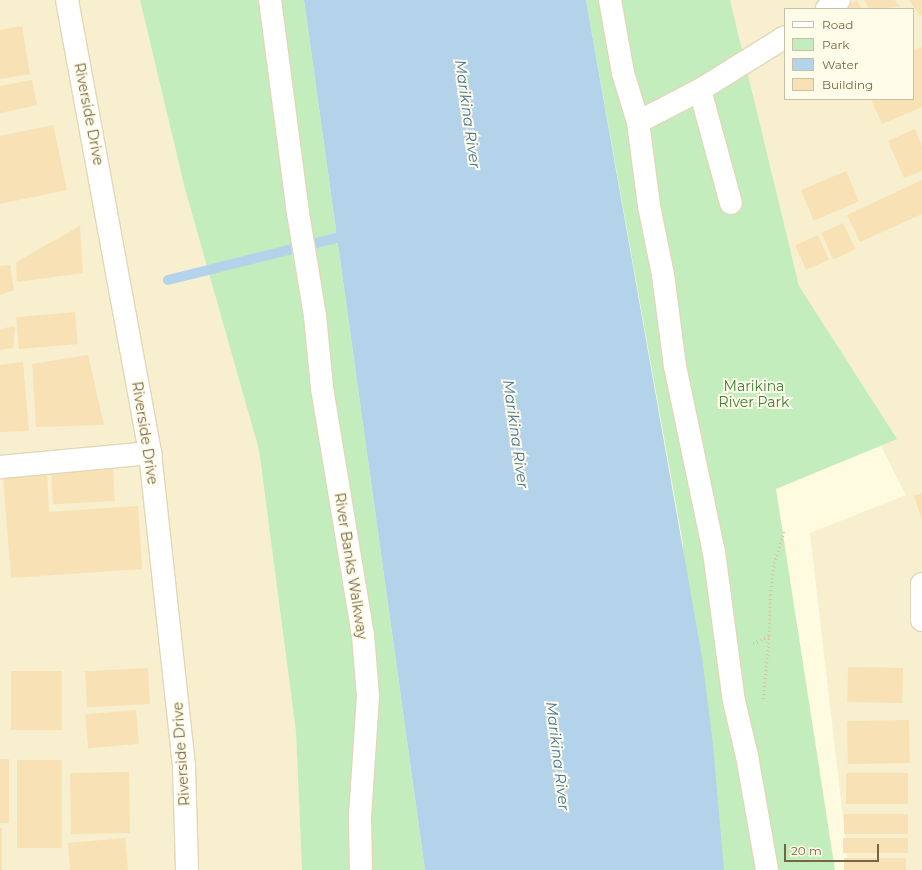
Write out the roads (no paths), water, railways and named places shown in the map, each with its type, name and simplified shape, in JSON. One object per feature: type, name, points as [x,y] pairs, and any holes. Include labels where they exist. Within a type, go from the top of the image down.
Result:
[{"type":"street","name":"Riverside Drive","points":[[67,0],[150,453],[184,767],[188,870]]},
{"type":"street","name":"River Banks Walkway","points":[[270,0],[298,213],[315,316],[322,388],[363,635],[368,696],[360,815],[361,870]]},
{"type":"street","points":[[610,0],[623,73],[638,122],[649,206],[663,275],[675,366],[714,552],[734,701],[747,756],[767,870]]},
{"type":"street","points":[[828,8],[839,0]]},
{"type":"street","points":[[638,122],[700,90],[784,38]]},
{"type":"street","points":[[700,90],[731,203]]},
{"type":"street","points":[[0,467],[150,453]]},
{"type":"street","points":[[922,584],[922,620]]},
{"type":"water","name":"Marikina River","points":[[304,0],[586,0],[702,657],[713,745],[724,870],[425,870]]},
{"type":"waterway","points":[[168,280],[337,238],[351,238]]},
{"type":"park label","name":"Marikina River Park","points":[[754,394]]}]
